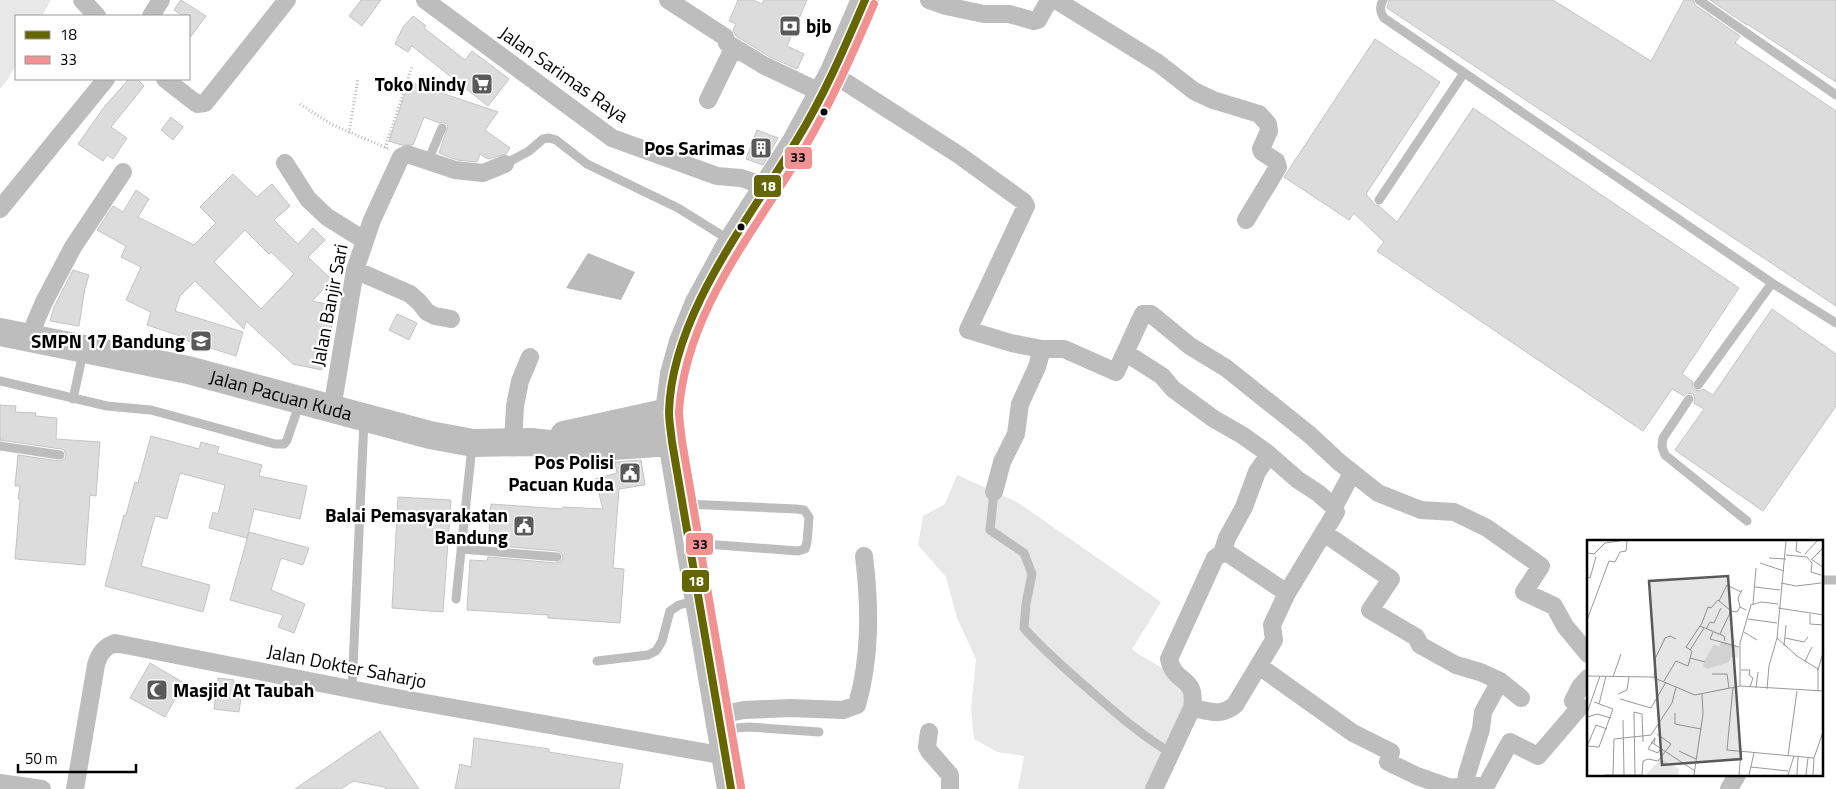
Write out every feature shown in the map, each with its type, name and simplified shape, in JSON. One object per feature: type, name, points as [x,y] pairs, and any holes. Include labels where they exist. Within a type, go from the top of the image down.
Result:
[{"type":"main road","points":[[731,789],[672,442],[669,412],[674,374],[682,342],[698,305],[732,242],[796,142],[828,83],[865,0]]},
{"type":"main road","name":"Jalan Pacuan Kuda","points":[[0,332],[188,370],[430,436],[473,443],[522,443],[600,447],[672,442]]},
{"type":"main road","name":"Jalan Pacuan Kuda","points":[[522,443],[669,412]]},
{"type":"street","points":[[82,0],[97,15]]},
{"type":"street","points":[[152,15],[161,0]]},
{"type":"street","points":[[166,80],[197,104],[206,103],[287,0]]},
{"type":"street","name":"Jalan Sarimas Raya","points":[[425,0],[612,138],[717,176],[741,178]]},
{"type":"street","points":[[668,0],[725,37],[727,43],[765,66],[828,83],[958,155],[1024,202],[1026,206],[1025,211],[968,330],[1011,344],[1042,349],[1064,349],[1116,372],[1143,314],[1151,314],[1190,346],[1226,368],[1310,435],[1352,473],[1378,493],[1421,510],[1454,512],[1487,528],[1541,566],[1524,592],[1554,606],[1565,626],[1587,653]]},
{"type":"street","points":[[929,0],[946,6],[984,14],[1009,14],[1034,21],[1038,20],[1051,0]]},
{"type":"street","points":[[1056,0],[1158,63],[1194,91],[1213,100],[1259,114],[1268,124],[1269,131],[1261,149],[1262,152],[1276,161],[1278,167],[1246,220]]},
{"type":"street","points":[[708,100],[734,46]]},
{"type":"street","points":[[0,209],[105,80]]},
{"type":"street","points":[[578,112],[721,166],[741,178],[768,187]]},
{"type":"street","points":[[402,156],[407,154],[455,170],[483,173],[504,164]]},
{"type":"street","name":"Jalan Banjir Sari","points":[[332,409],[355,270],[364,240],[402,156]]},
{"type":"street","points":[[285,163],[308,199],[326,217],[364,240]]},
{"type":"street","points":[[30,337],[44,302],[72,247],[123,172]]},
{"type":"street","points":[[355,270],[410,294],[427,312],[435,316],[451,319]]},
{"type":"street","points":[[994,492],[1002,462],[1016,434],[1020,404],[1037,367],[1042,349]]},
{"type":"street","points":[[1126,353],[1162,376],[1173,389],[1214,419],[1242,435],[1269,455],[1298,480],[1318,493],[1334,507],[1336,512],[1287,592],[1272,625],[1274,640],[1235,705],[1227,712],[1218,713],[1192,708]]},
{"type":"street","points":[[522,443],[515,406],[520,381],[530,357]]},
{"type":"street","points":[[1154,789],[1192,708],[1194,694],[1190,684],[1172,670],[1169,659],[1215,558],[1222,553],[1227,538],[1244,507],[1257,472],[1269,455]]},
{"type":"street","points":[[1334,507],[1352,473]]},
{"type":"street","points":[[1324,533],[1391,579],[1370,610],[1416,636],[1420,645],[1456,665],[1480,672],[1500,681],[1521,698]]},
{"type":"street","points":[[1222,553],[1229,554],[1287,592]]},
{"type":"street","points":[[722,734],[744,710],[790,708],[843,710],[857,705],[864,680],[869,629],[864,556]]},
{"type":"street","name":"Jalan Dokter Saharjo","points":[[75,789],[98,656],[108,645],[115,643],[352,689],[722,734]]},
{"type":"street","points":[[1259,666],[1353,733],[1391,752],[1388,762],[1436,784],[1451,788],[1466,786],[1484,788],[1510,742],[1538,756],[1580,707],[1573,700],[1587,679]]},
{"type":"street","points":[[1466,786],[1467,774],[1481,729],[1483,712],[1500,681]]},
{"type":"street","points":[[929,732],[927,747],[950,776],[950,789]]},
{"type":"street","points":[[1729,789],[1736,776]]},
{"type":"street","points":[[0,783],[42,789]]},
{"type":"lane","points":[[1383,0],[1380,13],[1384,18],[1772,283],[1836,323]]},
{"type":"lane","points":[[1699,0],[1836,95]]},
{"type":"lane","points":[[1379,200],[1464,73]]},
{"type":"lane","points":[[428,161],[442,128]]},
{"type":"lane","points":[[504,164],[529,151],[543,139],[550,138],[556,140],[587,164],[678,208],[732,242]]},
{"type":"lane","points":[[1698,386],[1772,283]]},
{"type":"lane","points":[[74,399],[84,348]]},
{"type":"lane","points":[[0,381],[107,406],[151,410],[275,444],[284,444],[287,440],[300,400]]},
{"type":"lane","points":[[1689,400],[1663,438],[1662,447],[1666,455],[1746,521]]},
{"type":"lane","points":[[352,689],[364,418]]},
{"type":"lane","points":[[456,599],[473,443]]},
{"type":"lane","points":[[0,446],[60,455]]},
{"type":"lane","points":[[994,492],[990,530],[1024,553],[1032,574],[1026,604],[1024,628],[1042,650],[1119,717],[1146,738],[1171,753]]},
{"type":"lane","points":[[683,504],[796,509],[804,510],[809,517],[805,549],[798,551],[690,543]]},
{"type":"lane","points":[[461,549],[557,557]]},
{"type":"lane","points":[[597,661],[648,655],[656,651],[662,641],[670,611],[679,605],[699,600]]},
{"type":"lane","points":[[722,734],[749,727],[819,732]]},
{"type":"path","points":[[385,148],[412,67]]},
{"type":"path","points":[[349,133],[358,78]]},
{"type":"path","points":[[300,104],[331,124],[402,156]]},
{"type":"shaded area","points":[[0,0],[51,0],[43,15],[15,15],[15,66],[0,89]]},
{"type":"shaded area","points":[[588,253],[635,272],[621,300],[566,288]]},
{"type":"shaded area","points":[[957,475],[1017,502],[1161,602],[1132,649],[1188,683],[1189,695],[1147,789],[1018,789],[1024,756],[997,752],[974,739],[971,709],[976,659],[957,618],[946,577],[918,545],[923,516],[945,504]]},
{"type":"building","points":[[181,0],[206,16],[190,38],[190,15],[182,15],[174,10]]},
{"type":"building","points":[[361,0],[381,0],[362,26],[349,16]]},
{"type":"building","points":[[738,0],[753,0],[762,4],[764,0],[807,0],[787,46],[804,54],[797,69],[770,57],[736,36],[733,30],[736,24],[729,21]]},
{"type":"building","points":[[1389,0],[1553,0],[1651,61],[1684,0],[1693,0],[1695,5],[1740,36],[1735,43],[1836,111],[1836,306],[1387,8]]},
{"type":"building","points":[[1710,0],[1836,0],[1836,82],[1747,25]]},
{"type":"building","points":[[413,16],[426,26],[424,28],[465,60],[472,51],[509,79],[488,106],[412,46],[408,52],[395,44],[403,27]]},
{"type":"building","points":[[1375,39],[1440,82],[1366,194],[1375,205],[1379,206],[1397,222],[1473,108],[1739,288],[1682,374],[1693,382],[1692,387],[1695,390],[1700,391],[1703,389],[1713,395],[1772,309],[1836,354],[1836,406],[1763,511],[1675,450],[1704,409],[1694,403],[1693,394],[1687,393],[1684,396],[1672,389],[1643,431],[1377,251],[1384,242],[1354,213],[1349,220],[1284,177]]},
{"type":"building","points":[[128,80],[138,80],[144,86],[111,127],[127,138],[113,159],[107,155],[103,161],[78,144],[105,106]]},
{"type":"building","points":[[409,82],[498,112],[485,130],[510,148],[506,154],[488,159],[480,154],[477,162],[457,160],[439,153],[448,126],[444,122],[439,123],[424,117],[413,145],[401,145],[389,141]]},
{"type":"building","points":[[171,117],[183,127],[173,140],[161,130]]},
{"type":"building","name":"Pos Sarimas","points":[[757,130],[778,138],[763,165],[746,159]]},
{"type":"building","points":[[233,174],[257,197],[272,184],[290,206],[274,220],[298,244],[313,228],[325,240],[308,257],[332,280],[312,301],[336,306],[322,370],[293,364],[246,321],[244,329],[195,281],[180,296],[175,311],[243,332],[236,356],[185,340],[186,338],[147,325],[151,312],[126,300],[141,267],[121,257],[126,246],[97,230],[113,206],[123,212],[136,190],[149,199],[138,217],[194,245],[216,223],[200,207]],"holes":[[[245,230],[269,254],[271,252],[294,274],[261,309],[214,262]]]},
{"type":"building","points":[[73,270],[89,275],[79,326],[50,321],[54,307]]},
{"type":"building","points":[[397,314],[417,323],[409,340],[389,330]]},
{"type":"building","points":[[0,405],[16,406],[15,412],[36,413],[35,416],[57,418],[56,439],[100,442],[96,496],[90,495],[85,565],[15,559],[20,499],[18,499],[20,486],[15,486],[18,455],[60,461],[65,459],[66,455],[64,450],[61,449],[0,440]]},
{"type":"building","points":[[151,436],[199,449],[201,442],[219,447],[217,453],[262,465],[259,476],[307,486],[300,519],[254,509],[247,538],[209,528],[213,512],[218,514],[225,485],[180,473],[167,519],[155,516],[141,566],[210,585],[203,612],[105,586],[124,515],[126,515],[135,482],[138,483]]},
{"type":"building","points":[[641,460],[645,485],[619,489],[613,568],[624,569],[620,623],[548,618],[548,615],[467,610],[470,560],[487,561],[488,557],[556,563],[560,562],[563,558],[562,554],[558,551],[488,545],[491,504],[562,509],[563,507],[603,509],[595,479],[617,473],[615,462]]},
{"type":"building","points":[[398,497],[451,500],[443,612],[392,608]]},
{"type":"building","points":[[249,532],[309,548],[303,565],[281,558],[271,590],[305,604],[294,633],[278,627],[283,615],[230,600]]},
{"type":"building","name":"Masjid At Taubah","points":[[150,663],[184,683],[165,717],[130,698]]},
{"type":"building","points":[[218,678],[234,680],[232,697],[241,698],[239,712],[214,709]]},
{"type":"building","points":[[380,731],[419,789],[386,789],[353,781],[341,789],[295,789]]},
{"type":"building","points":[[474,738],[549,749],[549,752],[623,764],[619,789],[455,789],[460,764],[471,767]]},
{"type":"transit line","name":"18","points":[[731,789],[672,442],[669,412],[673,376],[683,341],[697,306],[735,238],[815,109],[865,0]]},
{"type":"transit line","name":"33","points":[[741,787],[682,441],[679,411],[684,374],[695,339],[709,305],[745,240],[815,130],[842,77],[874,4]]},
{"type":"place","name":"bjb","points":[[790,26]]},
{"type":"place","name":"Toko Nindy","points":[[482,84]]},
{"type":"place","name":"Pos Sarimas","points":[[761,148]]},
{"type":"place","name":"SMPN 17 Bandung","points":[[201,341]]},
{"type":"place","name":"Pos Polisi Pacuan Kuda","points":[[630,473]]},
{"type":"place","name":"Balai Pemasyarakatan Bandung","points":[[524,526]]},
{"type":"place","name":"Masjid At Taubah","points":[[157,690]]}]
